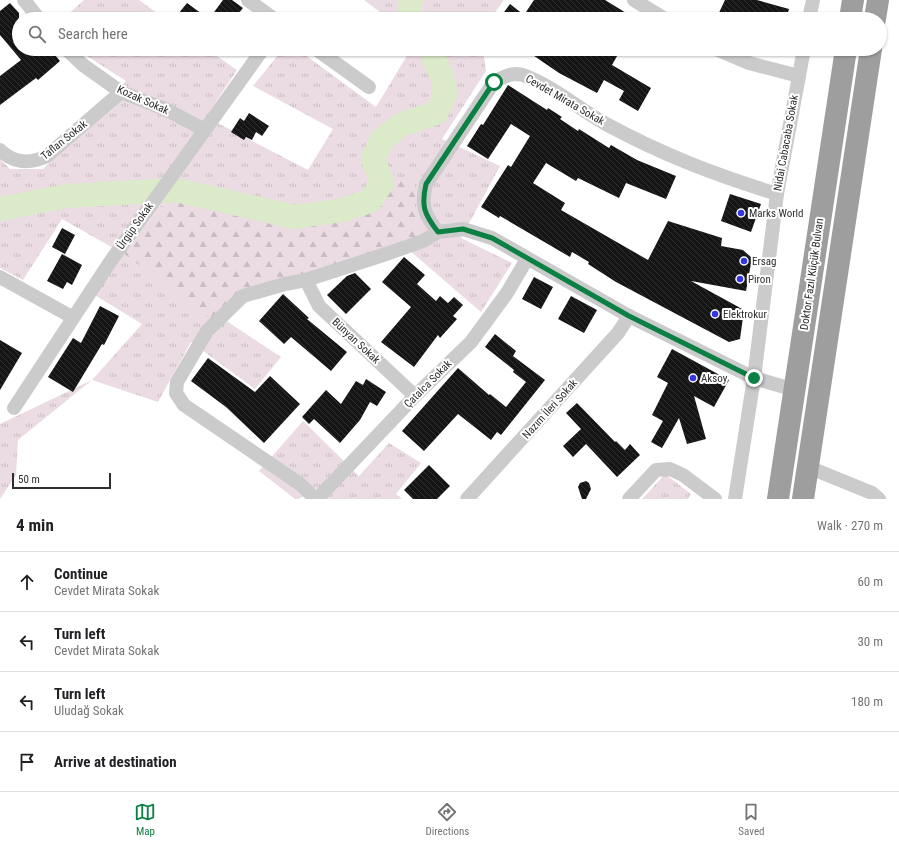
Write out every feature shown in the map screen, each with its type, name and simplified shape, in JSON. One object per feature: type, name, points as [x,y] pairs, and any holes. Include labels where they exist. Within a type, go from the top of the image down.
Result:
[{"type":"highway","points":[[851,12],[853,0]]},
{"type":"highway","points":[[876,12],[878,0]]},
{"type":"highway","name":"Doktor Fazıl Küçük Bulvarı","points":[[778,499],[845,56]]},
{"type":"highway","points":[[803,499],[870,56]]},
{"type":"street","points":[[24,0],[33,12]]},
{"type":"street","points":[[248,0],[264,12]]},
{"type":"street","points":[[634,0],[654,12]]},
{"type":"street","points":[[810,12],[813,0]]},
{"type":"street","name":"Kozak Sokak","points":[[73,56],[83,65],[121,92],[165,109],[205,130]]},
{"type":"street","name":"Ürgüp Sokak","points":[[14,408],[72,317],[153,201],[258,56]]},
{"type":"street","points":[[326,56],[370,87]]},
{"type":"street","points":[[731,56],[749,64],[798,76]]},
{"type":"street","name":"Nidai Cabacaba Sokak","points":[[735,499],[754,378],[777,194],[802,56]]},
{"type":"street","name":"Cevdet Mirata Sokak","points":[[438,232],[426,217],[422,200],[426,184],[494,82],[510,73],[528,76],[605,124],[666,154],[710,173],[777,194]]},
{"type":"street","name":"Taflan Sokak","points":[[0,150],[15,160],[34,162],[47,156],[121,92]]},
{"type":"street","points":[[317,499],[300,484],[184,405],[176,393],[177,382],[207,331],[243,296],[285,284],[306,280],[416,243],[438,232],[463,229],[492,238],[629,316],[754,378],[795,390]]},
{"type":"street","name":"Çatalca Sokak","points":[[317,499],[415,396],[471,342],[507,293],[527,259]]},
{"type":"street","points":[[0,276],[72,317]]},
{"type":"street","name":"Bünyan Sokak","points":[[306,280],[319,306],[415,396]]},
{"type":"street","name":"Nazım İleri Sokak","points":[[467,499],[618,333],[629,316]]},
{"type":"street","points":[[808,467],[872,493],[879,499]]},
{"type":"street","points":[[629,499],[656,470],[670,469],[683,475],[715,499]]},
{"type":"green space","points":[[84,0],[139,0],[155,12],[71,12]]},
{"type":"green space","points":[[364,0],[504,0],[495,12],[380,12]]},
{"type":"green space","points":[[87,56],[217,56],[237,70],[206,117],[308,170],[333,129],[253,86],[277,56],[307,56],[376,107],[407,56],[484,56],[486,71],[442,139],[500,166],[461,238],[512,263],[481,312],[402,244],[415,207],[415,181],[390,182],[372,207],[343,218],[299,223],[177,198],[162,205],[123,253],[281,357],[255,389],[191,342],[158,402],[92,380],[142,324],[93,294],[122,253],[62,219],[23,280],[0,268],[0,159],[10,169],[43,169],[126,81]]},
{"type":"green space","points":[[415,180],[415,207],[419,238],[238,294],[211,319],[123,253],[162,205],[177,198],[299,223],[343,218],[372,207],[390,182]]},
{"type":"green space","points":[[92,380],[18,440],[16,475],[0,499],[0,424]]},
{"type":"green space","points":[[303,421],[359,476],[389,443],[421,463],[396,494],[402,499],[327,499],[315,488],[299,499],[295,499],[259,471]]},
{"type":"green space","points":[[665,474],[691,494],[688,499],[642,499]]},
{"type":"building","points":[[223,0],[232,0],[243,8],[240,12],[214,12]]},
{"type":"building","points":[[534,0],[605,0],[625,12],[526,12]]},
{"type":"building","points":[[725,0],[757,0],[789,9],[788,12],[719,12]]},
{"type":"building","points":[[10,3],[18,12],[12,12],[12,49],[0,35],[0,11]]},
{"type":"building","points":[[187,3],[199,12],[180,12]]},
{"type":"building","points":[[510,4],[520,12],[504,12]]},
{"type":"building","points":[[18,56],[56,56],[60,61],[38,80],[36,78],[0,105],[0,76],[21,60]]},
{"type":"building","points":[[534,56],[617,56],[612,65],[651,88],[638,111],[619,100],[624,91],[604,80],[597,93],[559,73]]},
{"type":"building","points":[[508,85],[547,110],[548,108],[562,117],[560,119],[578,131],[579,129],[609,148],[611,145],[637,160],[676,176],[666,199],[626,183],[619,198],[578,178],[576,181],[546,163],[533,183],[565,203],[561,210],[648,260],[668,221],[722,238],[721,246],[743,250],[752,258],[746,291],[691,281],[744,310],[740,339],[729,342],[616,282],[588,264],[589,262],[572,252],[570,257],[500,216],[499,218],[481,207],[508,165],[511,167],[530,136],[511,124],[488,159],[467,146],[481,124],[483,125]]},
{"type":"building","points":[[249,113],[269,126],[262,136],[256,132],[252,140],[246,137],[244,140],[231,132],[240,118],[244,121]]},
{"type":"building","name":"Marks World","points":[[730,194],[761,204],[751,232],[721,221]]},
{"type":"building","points":[[62,228],[75,235],[65,254],[52,247]]},
{"type":"building","points":[[62,254],[82,265],[72,285],[67,282],[63,289],[47,281]]},
{"type":"building","points":[[404,257],[425,275],[417,284],[436,301],[440,296],[448,303],[454,297],[463,305],[453,316],[457,319],[440,338],[438,335],[414,367],[381,342],[411,307],[382,282]]},
{"type":"building","points":[[355,273],[371,289],[346,314],[327,295],[347,276]]},
{"type":"building","points":[[534,277],[553,287],[541,309],[522,299]]},
{"type":"building","points":[[283,294],[309,318],[307,319],[347,352],[331,371],[291,337],[284,344],[259,321]]},
{"type":"building","points":[[571,296],[597,310],[584,333],[558,319]]},
{"type":"building","points":[[100,306],[119,316],[104,345],[102,344],[73,392],[48,377],[73,338],[81,343]]},
{"type":"building","points":[[495,334],[516,351],[513,356],[545,380],[501,435],[497,432],[491,440],[458,414],[424,451],[402,431],[458,368],[489,395],[490,394],[506,407],[526,382],[513,372],[514,370],[485,347]]},
{"type":"building","points":[[0,340],[22,353],[0,390]]},
{"type":"building","points":[[672,349],[729,380],[714,407],[694,396],[706,439],[687,444],[679,418],[662,448],[651,442],[663,421],[652,415],[668,383],[657,377]]},
{"type":"building","points":[[208,358],[255,392],[270,376],[300,404],[264,443],[226,407],[191,381]]},
{"type":"building","points":[[366,379],[386,392],[377,406],[370,402],[360,420],[340,443],[314,419],[309,424],[302,417],[326,390],[341,404],[356,381],[363,385]]},
{"type":"building","points":[[577,403],[615,442],[616,441],[625,450],[630,444],[640,455],[617,477],[586,444],[573,457],[563,446],[581,429],[566,413]]},
{"type":"building","points":[[429,465],[450,486],[437,499],[413,499],[404,490]]},
{"type":"building","points":[[586,481],[589,483],[591,489],[586,499],[582,499],[578,487],[580,483]]},
{"type":"waterway","points":[[409,12],[411,0]]},
{"type":"waterway","points":[[0,209],[66,196],[177,190],[295,217],[342,210],[370,201],[382,183],[373,159],[381,140],[403,124],[436,113],[445,95],[442,77],[433,56]]},
{"type":"place","name":"Marks World","points":[[741,213]]},
{"type":"place","name":"Ersag","points":[[744,261]]},
{"type":"place","name":"Piron","points":[[740,279]]},
{"type":"place","name":"Elektrokur","points":[[715,314]]},
{"type":"place","name":"Aksoy","points":[[693,378]]},
{"type":"route","points":[[494,82],[426,184],[422,200],[426,217],[438,232],[463,229],[492,238],[629,316],[754,378]]}]
